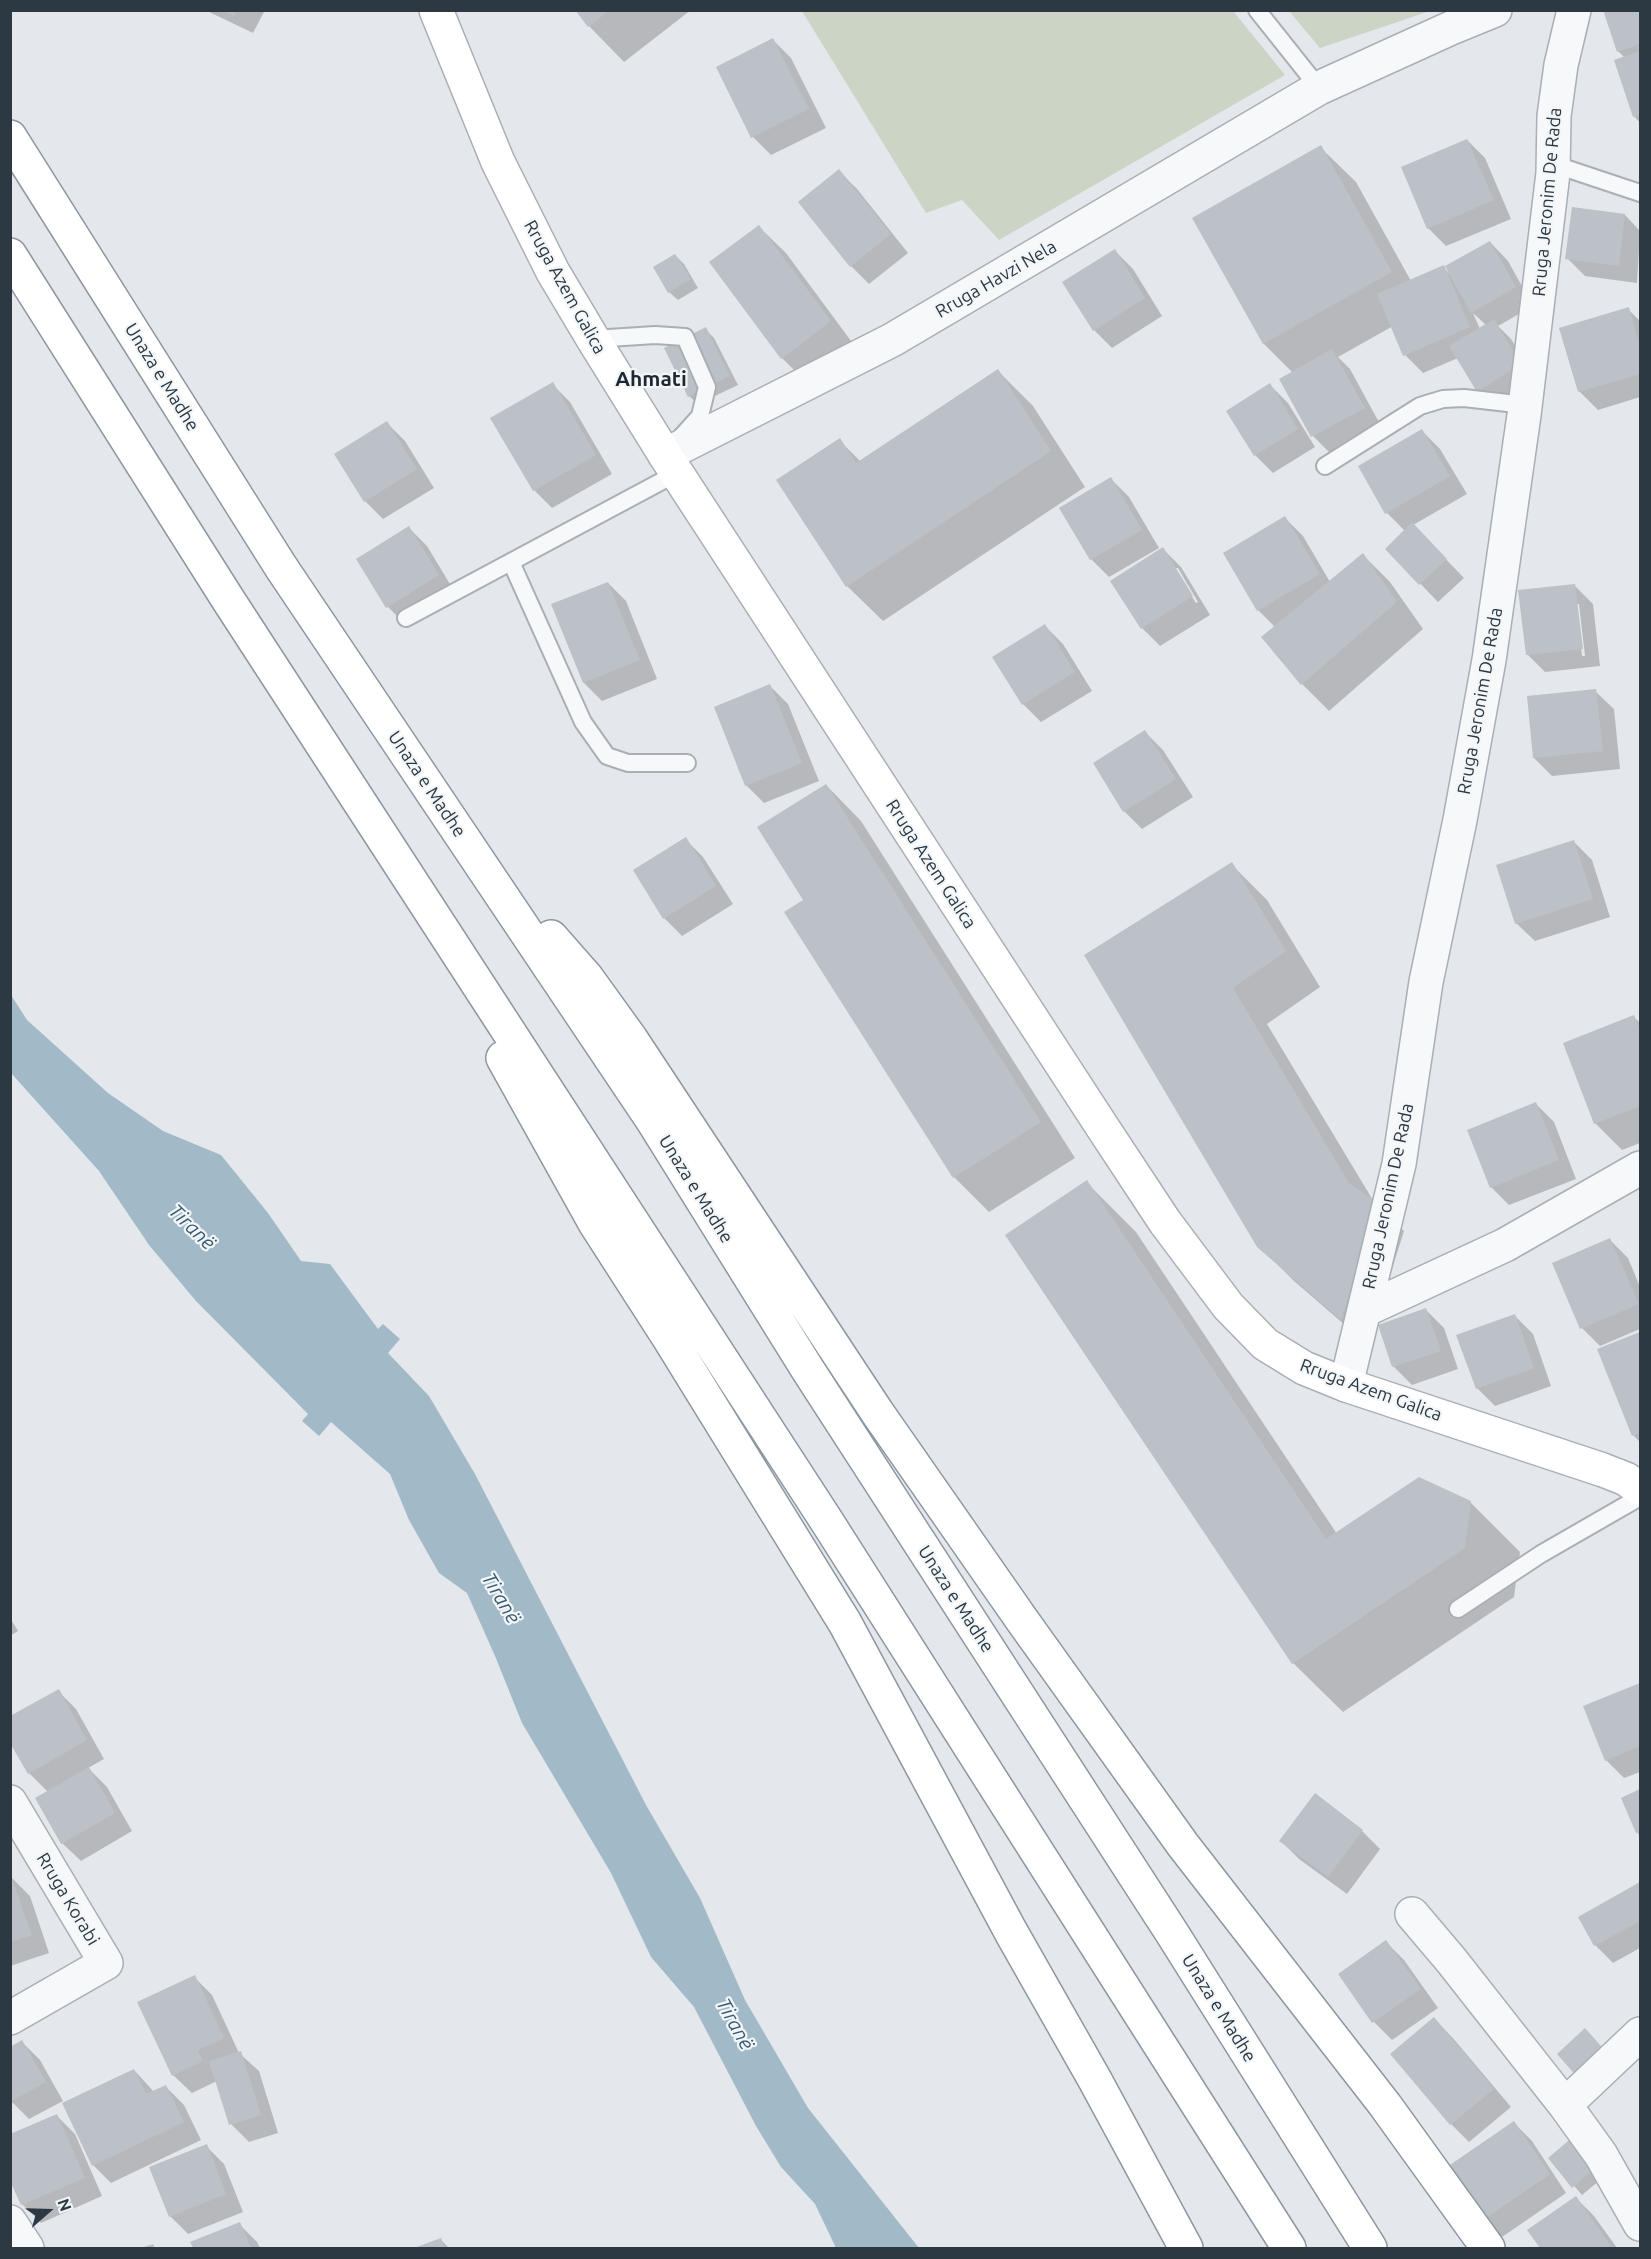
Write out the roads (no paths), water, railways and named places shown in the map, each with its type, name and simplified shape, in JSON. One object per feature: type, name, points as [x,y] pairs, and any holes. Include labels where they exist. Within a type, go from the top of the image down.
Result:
[{"type":"main road","name":"Rruga Azem Galica","points":[[436,10],[498,162],[553,272],[593,339],[671,464],[1165,1222],[1228,1306],[1265,1344],[1304,1368],[1346,1385],[1603,1470],[1626,1479],[1641,1489]]},
{"type":"main road","name":"Unaza e Madhe","points":[[10,137],[281,567],[653,1121],[808,1370],[1172,1933],[1370,2248]]},
{"type":"main road","points":[[10,255],[229,601],[820,1510],[1289,2248]]},
{"type":"main road","points":[[462,835],[587,978],[608,1006],[877,1412],[1022,1620],[1184,1845],[1384,2105],[1488,2248]]},
{"type":"main road","points":[[406,874],[530,1109],[596,1223],[845,1623],[1011,1932],[1186,2248]]},
{"type":"street","name":"Rruga Havzi Nela","points":[[671,464],[892,340],[1319,88],[1451,27],[1495,10]]},
{"type":"street","name":"Rruga Jeronim De Rada","points":[[1346,1385],[1399,1164],[1425,982],[1460,820],[1489,660],[1525,405],[1553,164],[1554,116],[1561,65],[1574,10]]},
{"type":"street","points":[[1365,1310],[1505,1245],[1641,1168]]},
{"type":"street","name":"Rruga Korabi","points":[[10,1802],[106,1963],[10,2018]]},
{"type":"street","points":[[1412,1914],[1565,2105],[1601,2156],[1641,2224]]},
{"type":"street","points":[[1565,2105],[1641,2034]]},
{"type":"street","points":[[10,2222],[27,2248]]},
{"type":"lane","points":[[1257,10],[1319,88]]},
{"type":"lane","points":[[1553,164],[1641,193]]},
{"type":"lane","points":[[406,618],[511,562],[671,464],[700,416],[707,387],[686,337],[655,335],[593,339]]},
{"type":"lane","points":[[1325,466],[1420,406],[1443,399],[1464,398],[1525,405]]},
{"type":"lane","points":[[511,562],[583,722],[607,756],[628,763],[687,763]]},
{"type":"lane","points":[[1458,1609],[1541,1554],[1641,1497]]},
{"type":"water","name":"Tiranë","points":[[11,995],[27,1020],[108,1093],[163,1131],[221,1155],[268,1213],[301,1261],[330,1264],[378,1329],[383,1324],[400,1339],[388,1353],[429,1396],[475,1474],[646,1805],[700,1898],[745,2000],[808,2108],[919,2248],[836,2248],[815,2204],[781,2167],[756,2126],[694,2007],[651,1957],[611,1873],[522,1723],[467,1593],[439,1573],[409,1520],[390,1474],[331,1422],[319,1436],[302,1421],[308,1414],[196,1301],[149,1245],[99,1171],[11,1073]]},
{"type":"district","name":"Ahmati","points":[[651,379]]}]
